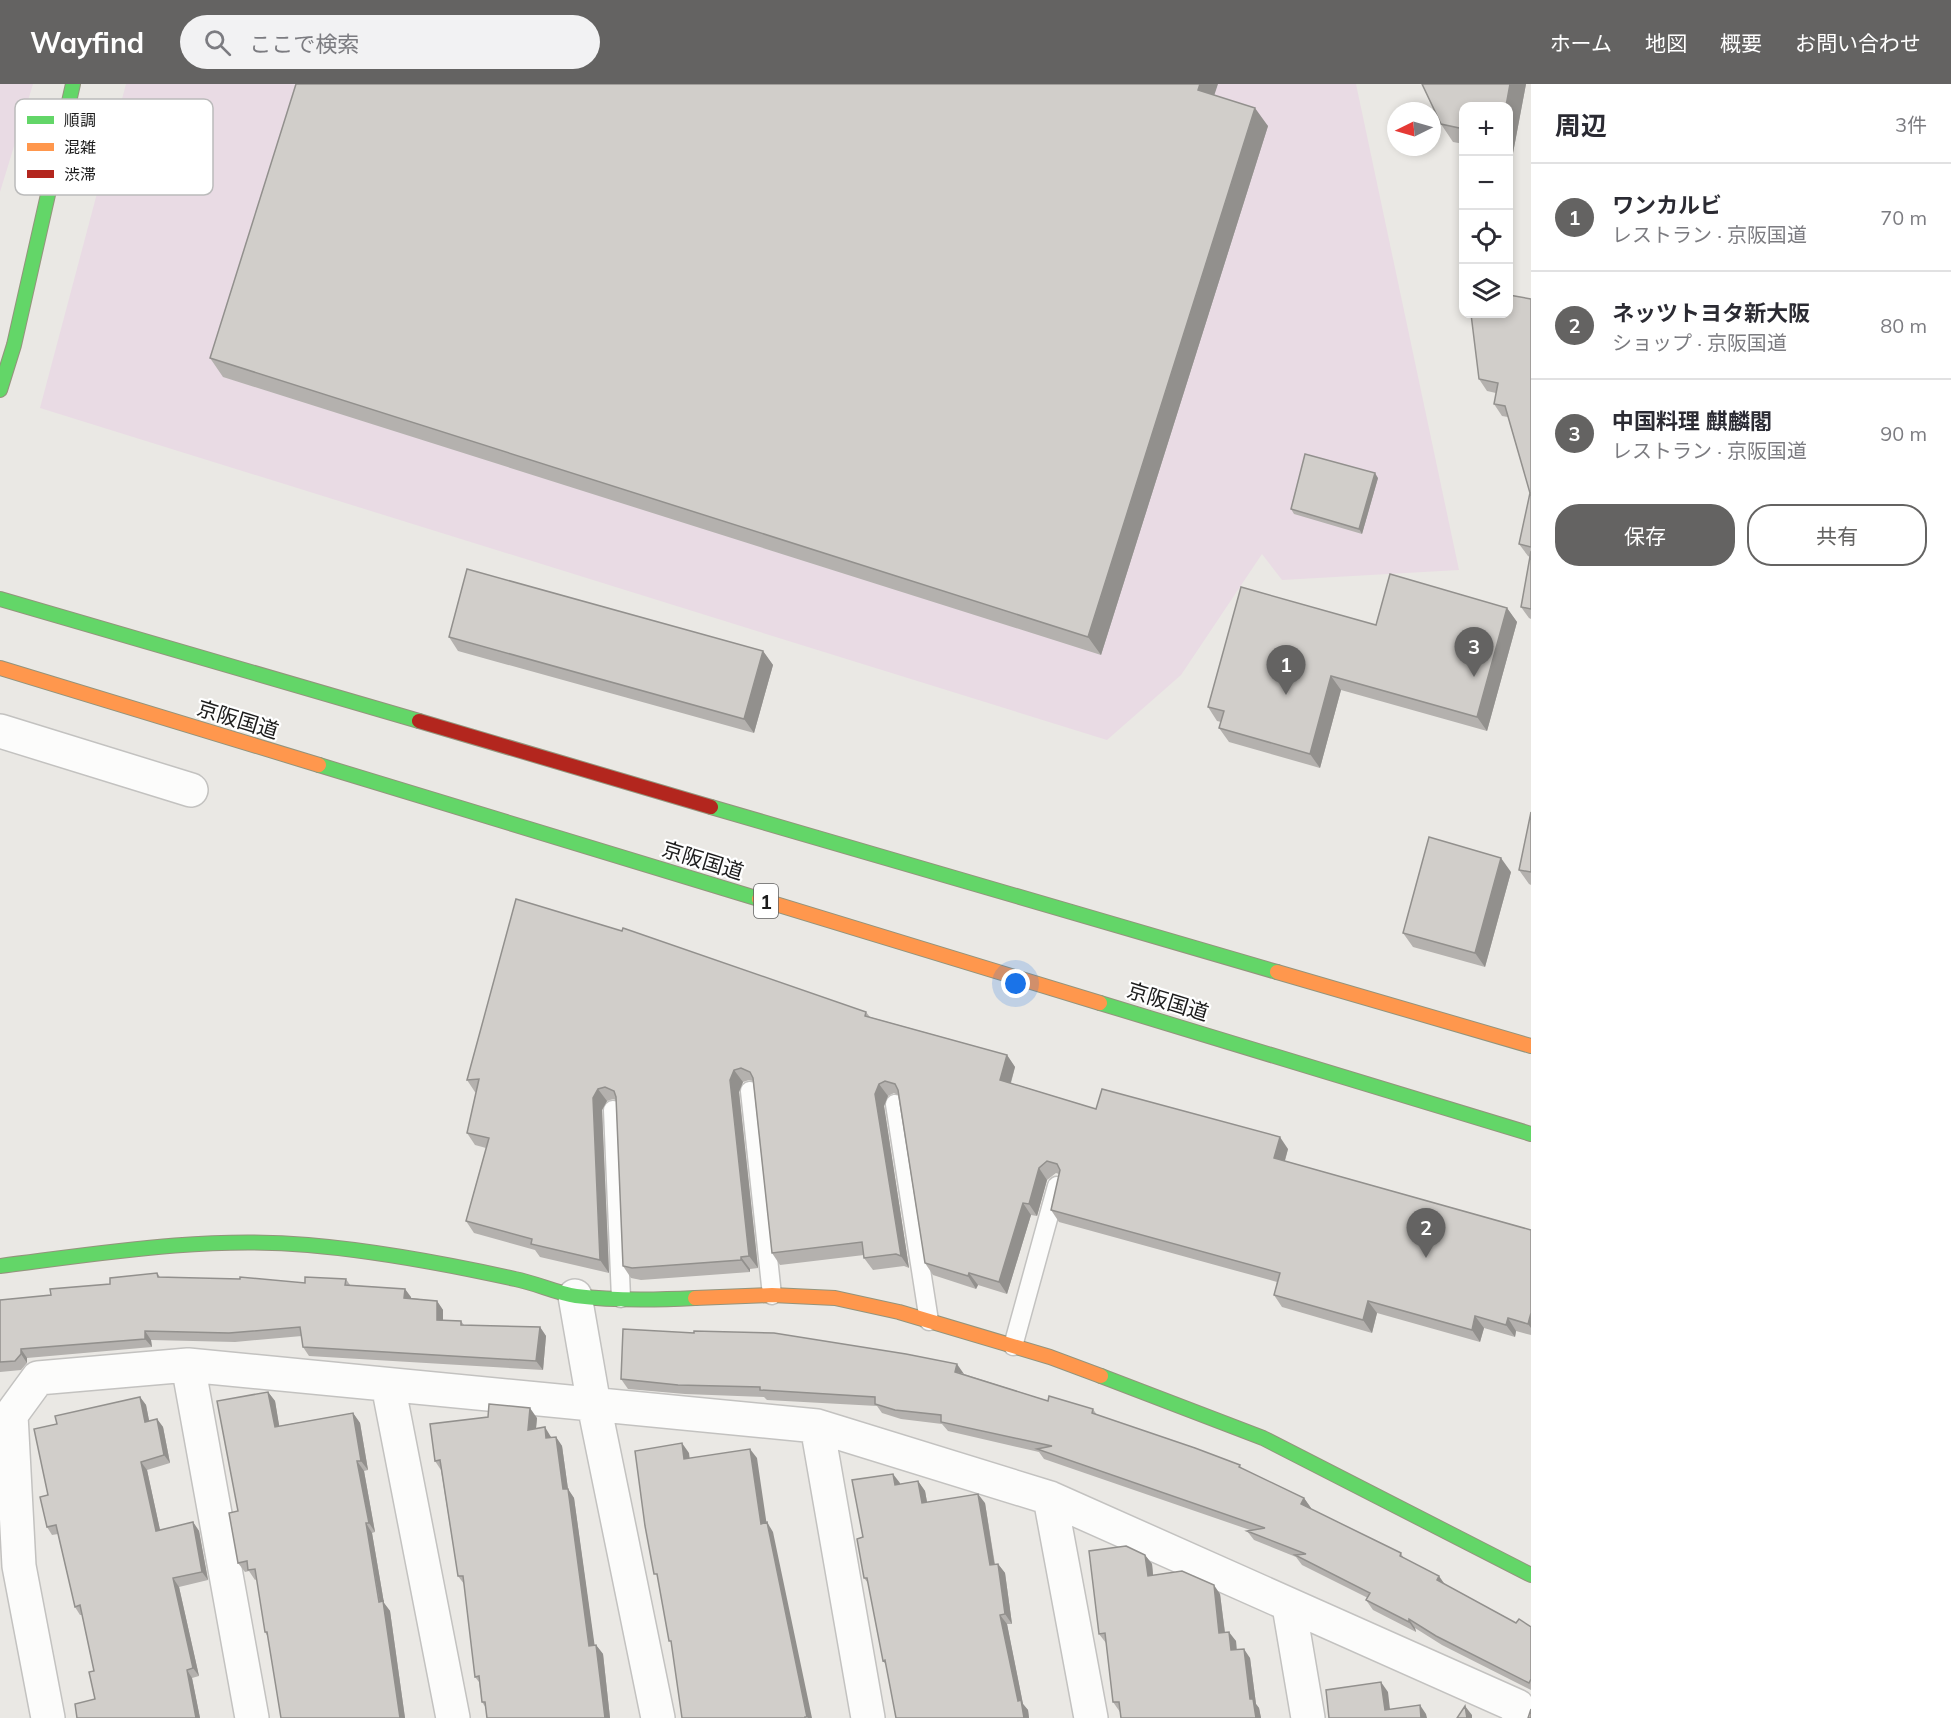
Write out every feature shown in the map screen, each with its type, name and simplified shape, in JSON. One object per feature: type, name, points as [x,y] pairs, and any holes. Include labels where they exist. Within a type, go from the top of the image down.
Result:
[{"type":"main road","points":[[70,99],[73,84]]},
{"type":"main road","points":[[0,390],[16,334],[48,195]]},
{"type":"main road","points":[[0,599],[1531,1046]]},
{"type":"main road","name":"京阪国道","points":[[0,668],[1531,1134]]},
{"type":"main road","points":[[0,1266],[176,1244],[243,1242],[308,1245],[396,1256],[517,1279],[575,1296],[654,1300],[772,1295],[835,1298],[929,1321],[1050,1357],[1263,1438],[1531,1575]]},
{"type":"street","points":[[0,731],[191,790]]},
{"type":"street","points":[[575,1296],[594,1404],[658,1718]]},
{"type":"street","points":[[188,1365],[252,1718]]},
{"type":"street","points":[[48,1718],[19,1566],[11,1415],[38,1378],[188,1365],[817,1426],[1050,1498],[1516,1706],[1519,1718]]},
{"type":"street","points":[[388,1385],[453,1718]]},
{"type":"street","points":[[817,1426],[868,1718]]},
{"type":"street","points":[[1050,1498],[1091,1718]]},
{"type":"street","points":[[1289,1606],[1308,1718]]},
{"type":"lane","points":[[750,1090],[772,1295]]},
{"type":"lane","points":[[896,1104],[929,1321]]},
{"type":"lane","points":[[613,1110],[621,1299]]},
{"type":"lane","points":[[1013,1346],[1058,1185]]},
{"type":"shaded area","points":[[0,84],[33,84],[28,99],[15,99],[15,143],[0,192]]},
{"type":"shaded area","points":[[126,84],[1356,84],[1459,570],[1282,580],[1262,554],[1181,675],[1107,740],[40,408],[97,195],[213,195],[213,99],[122,99]]},
{"type":"building","points":[[296,84],[1200,84],[1198,90],[1255,108],[1088,637],[210,358]]},
{"type":"building","points":[[1422,84],[1510,84],[1507,102],[1459,102],[1459,128],[1441,124],[1441,102],[1431,102]]},
{"type":"building","points":[[1513,296],[1531,299],[1531,547],[1519,544],[1530,493],[1505,406],[1494,404],[1498,383],[1479,379],[1471,318],[1513,318]]},
{"type":"building","points":[[1305,454],[1375,473],[1359,529],[1291,509]]},
{"type":"building","points":[[1531,551],[1531,609],[1521,607]]},
{"type":"building","points":[[467,569],[763,651],[744,719],[449,637]]},
{"type":"building","points":[[1390,574],[1507,608],[1477,717],[1331,676],[1310,754],[1219,728],[1224,711],[1208,707],[1241,587],[1376,625]]},
{"type":"building","points":[[1531,812],[1531,872],[1519,870]]},
{"type":"building","points":[[1429,837],[1501,858],[1475,953],[1403,933]]},
{"type":"building","points":[[516,899],[622,931],[623,928],[866,1012],[865,1016],[1007,1055],[1000,1080],[1096,1109],[1102,1089],[1280,1137],[1274,1158],[1531,1230],[1531,1313],[1528,1324],[1508,1318],[1506,1325],[1475,1316],[1472,1330],[1368,1301],[1363,1320],[1274,1295],[1280,1273],[1051,1210],[1060,1170],[1057,1164],[1047,1161],[1039,1168],[1029,1204],[1023,1203],[999,1282],[969,1273],[968,1276],[925,1263],[898,1090],[895,1084],[885,1081],[879,1084],[875,1094],[901,1256],[896,1254],[864,1258],[862,1242],[772,1253],[753,1078],[750,1072],[741,1068],[734,1070],[730,1080],[749,1256],[741,1257],[741,1260],[632,1268],[623,1266],[616,1097],[614,1091],[605,1087],[598,1089],[593,1098],[600,1260],[531,1244],[532,1239],[466,1221],[489,1138],[467,1133],[479,1079],[467,1080]]},
{"type":"building","points":[[157,1273],[158,1277],[240,1279],[240,1277],[305,1283],[305,1277],[346,1279],[345,1285],[405,1289],[404,1298],[437,1301],[437,1320],[461,1321],[461,1325],[540,1327],[536,1361],[303,1347],[300,1327],[229,1333],[145,1331],[145,1339],[21,1349],[21,1354],[15,1361],[0,1362],[0,1300],[51,1295],[50,1289],[110,1284],[110,1278]]},
{"type":"building","points":[[623,1329],[694,1333],[694,1331],[774,1333],[957,1364],[955,1372],[1048,1401],[1049,1396],[1093,1409],[1092,1413],[1240,1465],[1239,1467],[1304,1498],[1301,1504],[1401,1553],[1400,1556],[1439,1576],[1437,1580],[1516,1623],[1519,1619],[1531,1627],[1531,1679],[1529,1683],[1436,1636],[1409,1619],[1409,1622],[1366,1600],[1370,1593],[1295,1555],[1306,1554],[1247,1531],[1265,1528],[1037,1449],[1052,1446],[941,1422],[941,1415],[895,1410],[875,1404],[875,1397],[760,1390],[760,1387],[678,1385],[621,1379]]},
{"type":"building","points":[[268,1392],[275,1427],[353,1413],[361,1461],[357,1461],[369,1523],[366,1523],[379,1602],[383,1601],[400,1718],[281,1718],[255,1569],[248,1570],[247,1561],[238,1563],[229,1513],[238,1511],[217,1401]]},
{"type":"building","points":[[140,1397],[145,1422],[157,1419],[164,1455],[141,1462],[156,1531],[193,1522],[202,1572],[173,1578],[193,1668],[187,1670],[196,1718],[77,1718],[75,1704],[95,1699],[89,1672],[94,1671],[80,1605],[75,1607],[56,1525],[47,1527],[40,1497],[48,1495],[34,1429],[57,1424],[55,1416]]},
{"type":"building","points":[[489,1404],[530,1408],[528,1430],[545,1427],[546,1438],[556,1437],[563,1489],[568,1489],[589,1646],[596,1645],[605,1718],[487,1718],[485,1702],[482,1702],[479,1676],[475,1677],[463,1576],[458,1576],[440,1460],[435,1461],[430,1424],[488,1417]]},
{"type":"building","points":[[682,1443],[684,1459],[750,1449],[761,1524],[767,1522],[807,1717],[805,1718],[682,1718],[671,1641],[669,1641],[657,1574],[654,1574],[645,1526],[635,1451]]},
{"type":"building","points":[[893,1474],[895,1485],[918,1481],[922,1503],[978,1494],[990,1565],[998,1564],[1005,1614],[1000,1615],[1018,1701],[1021,1700],[1024,1718],[896,1718],[867,1578],[864,1578],[857,1539],[863,1537],[852,1480]]},
{"type":"building","points":[[1126,1546],[1145,1555],[1148,1576],[1182,1571],[1214,1585],[1219,1633],[1229,1632],[1231,1650],[1244,1649],[1250,1699],[1253,1699],[1256,1718],[1121,1718],[1119,1702],[1113,1702],[1105,1633],[1099,1634],[1089,1551]]},
{"type":"building","points":[[1381,1682],[1385,1710],[1420,1705],[1421,1718],[1329,1718],[1326,1690]]},
{"type":"building","points":[[1465,1706],[1467,1718],[1457,1718]]},
{"type":"traffic: fast","points":[[70,99],[73,84]]},
{"type":"traffic: fast","points":[[0,390],[14,345],[48,195]]},
{"type":"traffic: fast","points":[[0,599],[419,721]]},
{"type":"traffic: fast","points":[[319,765],[759,899]]},
{"type":"traffic: fast","points":[[711,807],[1277,972]]},
{"type":"traffic: fast","points":[[1100,1003],[1531,1134]]},
{"type":"traffic: fast","points":[[0,1266],[154,1247],[269,1243],[308,1245],[412,1259],[523,1281],[576,1296],[636,1300],[695,1298]]},
{"type":"traffic: fast","points":[[1101,1376],[1263,1438],[1531,1575]]},
{"type":"traffic: slow","points":[[0,668],[319,765]]},
{"type":"traffic: slow","points":[[759,899],[1100,1003]]},
{"type":"traffic: slow","points":[[1277,972],[1531,1046]]},
{"type":"traffic: slow","points":[[695,1298],[772,1295],[835,1298],[899,1312],[1050,1357],[1101,1376]]},
{"type":"traffic: jam","points":[[419,721],[711,807]]},
{"type":"place","name":"中国料理 麒麟閣","points":[[1474,677]]},
{"type":"place","name":"ワンカルビ","points":[[1286,695]]},
{"type":"place","name":"ネッツトヨタ新大阪","points":[[1426,1258]]}]
